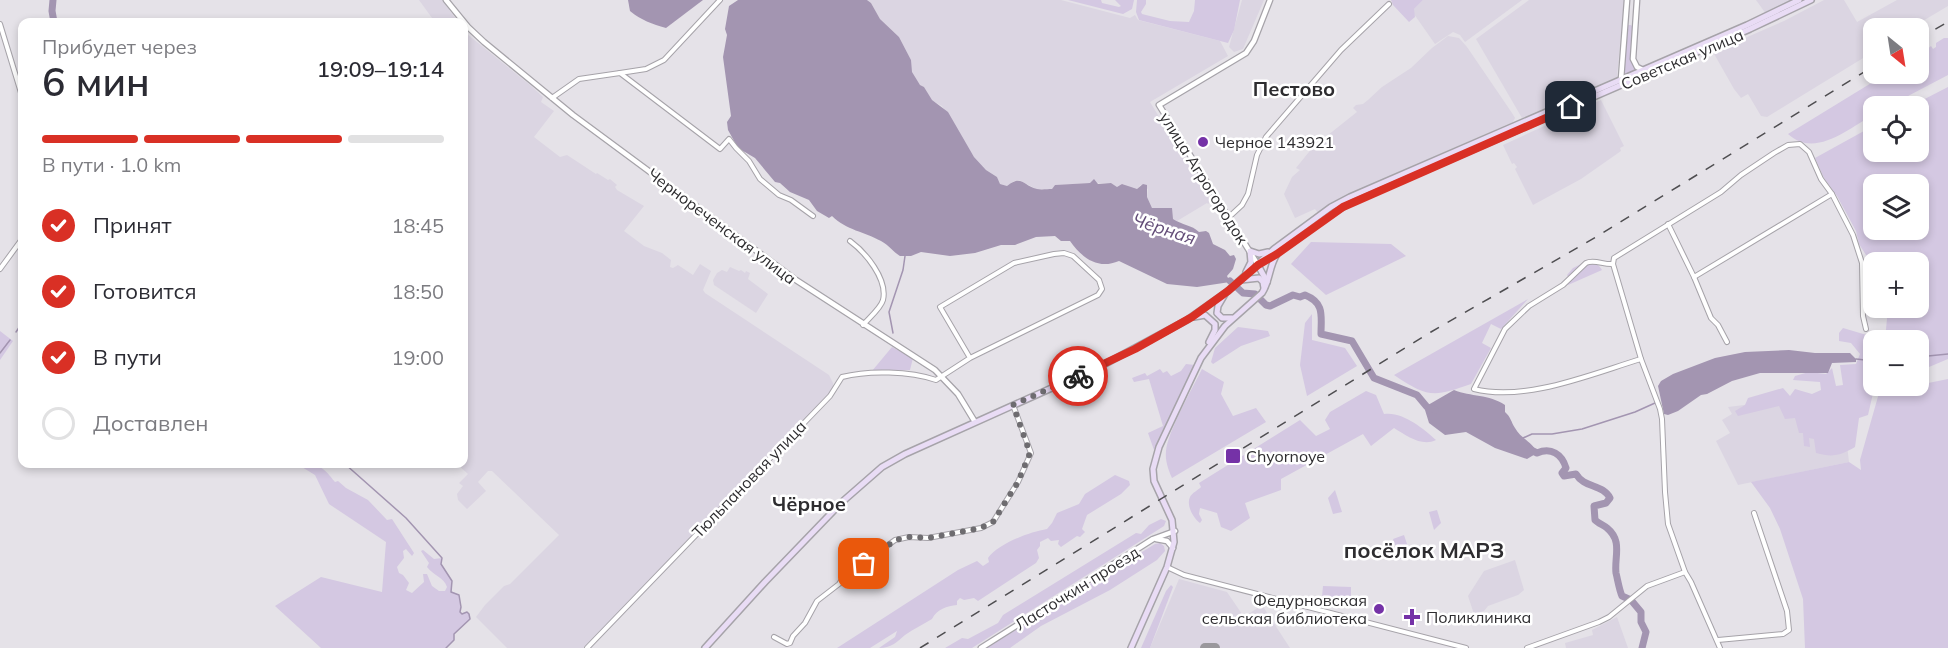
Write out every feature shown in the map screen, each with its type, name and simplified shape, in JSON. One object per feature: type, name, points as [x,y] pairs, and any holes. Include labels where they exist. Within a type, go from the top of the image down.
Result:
[{"type":"main road","name":"Советская улица","points":[[705,648],[765,582],[868,478],[905,454],[1105,364],[1192,317],[1228,291],[1331,207],[1350,197],[1799,0]]},
{"type":"main road","name":"Советская улица","points":[[1276,251],[1356,200],[1750,29],[1811,0]]},
{"type":"main road","points":[[1240,281],[1250,266],[1250,251],[1262,254],[1276,251]]},
{"type":"main road","points":[[1201,358],[1216,336],[1261,293],[1267,282],[1276,251]]},
{"type":"main road","points":[[1258,265],[1267,282]]},
{"type":"main road","points":[[1240,281],[1260,279],[1264,284],[1261,293]]},
{"type":"main road","points":[[1228,291],[1219,304],[1217,313],[1222,318],[1234,317]]},
{"type":"main road","points":[[1131,648],[1167,567],[1173,548],[1175,531],[1171,515],[1154,481],[1153,469],[1159,447],[1215,330],[1215,324],[1205,315],[1192,317]]},
{"type":"street","name":"Чернореченская улица","points":[[446,0],[461,18]]},
{"type":"street","points":[[552,98],[579,79],[646,69],[664,60],[720,0]]},
{"type":"street","name":"улица Агрогородок","points":[[1258,265],[1159,105],[1246,53],[1254,41],[1270,0]]},
{"type":"street","points":[[1621,79],[1627,0]]},
{"type":"street","points":[[1637,0],[1633,59],[1637,67],[1643,70]]},
{"type":"street","points":[[1228,218],[1242,205],[1248,194],[1257,155],[1266,137],[1341,50],[1389,4]]},
{"type":"street","points":[[0,24],[18,83]]},
{"type":"street","name":"Чернореченская улица","points":[[468,27],[552,98],[796,280],[863,325],[929,365],[950,385],[975,422]]},
{"type":"street","points":[[620,73],[720,149],[729,139],[749,161],[760,179],[779,195],[791,200],[813,216]]},
{"type":"street","points":[[1720,648],[1685,572],[1668,524],[1662,419],[1641,359],[1613,264],[1616,255],[1721,192],[1773,153],[1794,144],[1800,144],[1806,147],[1821,179],[1832,194],[1853,235],[1862,263],[1863,316],[1866,329]]},
{"type":"street","points":[[1695,277],[1832,194]]},
{"type":"street","points":[[1668,224],[1695,277],[1711,318],[1718,325],[1727,342]]},
{"type":"street","points":[[850,241],[860,249],[873,266],[883,293],[883,302],[863,325]]},
{"type":"street","points":[[0,269],[18,244]]},
{"type":"street","points":[[936,380],[970,358],[1098,295],[1102,289],[1099,280],[1073,256],[1064,253],[1054,254],[1014,263],[940,307],[970,358]]},
{"type":"street","points":[[1613,264],[1590,261],[1563,285],[1529,306],[1505,329],[1474,389],[1491,393],[1520,392],[1641,359]]},
{"type":"street","name":"Тюльпановая улица","points":[[587,648],[830,396],[842,377],[860,373],[906,374],[950,385]]},
{"type":"street","points":[[774,637],[789,644],[805,623],[817,601],[839,584],[843,578],[895,540],[909,537],[928,538],[981,528],[993,522],[1018,482],[1030,453],[1013,405]]},
{"type":"street","points":[[1718,640],[1783,634],[1789,630],[1787,611],[1754,513]]},
{"type":"street","name":"Ласточкин проезд","points":[[981,648],[1153,539],[1175,531]]},
{"type":"street","points":[[1153,539],[1167,541],[1173,548]]},
{"type":"street","points":[[1167,567],[1195,578],[1466,648]]},
{"type":"street","points":[[1527,648],[1599,622],[1614,613],[1633,595],[1655,582],[1685,572]]},
{"type":"shaded area","points":[[419,0],[442,0],[455,18],[432,18]]},
{"type":"shaded area","points":[[867,0],[1061,0],[1130,18],[1135,15],[1138,20],[1220,41],[1228,56],[1150,102],[1211,202],[1177,221],[1173,219],[1167,208],[1152,208],[1147,197],[1148,189],[1140,185],[1138,189],[1133,189],[1123,184],[1117,187],[1111,183],[1090,183],[1055,185],[1052,189],[1036,189],[1019,180],[1007,186],[1000,184],[997,177],[986,170],[974,157],[942,106],[931,100],[924,87],[920,85],[911,72],[911,60],[899,37],[880,19]]},
{"type":"shaded area","points":[[1068,0],[1101,0],[1102,3],[1119,7],[1121,6],[1115,0],[1134,0],[1132,9],[1123,14]]},
{"type":"shaded area","points":[[1137,0],[1146,0],[1142,14],[1170,21],[1189,22],[1194,11],[1195,0],[1240,0],[1234,30],[1228,43],[1139,20],[1136,12]]},
{"type":"shaded area","points":[[1242,0],[1264,0],[1243,49],[1234,52],[1229,47]]},
{"type":"shaded area","points":[[1391,0],[1423,0],[1414,9],[1415,17],[1409,22]]},
{"type":"shaded area","points":[[1423,0],[1522,0],[1465,42],[1460,35],[1453,32],[1435,44],[1414,14],[1414,9]]},
{"type":"shaded area","points":[[1529,0],[1624,0],[1617,77],[1522,118],[1476,39]]},
{"type":"shaded area","points":[[1756,0],[1795,0],[1766,14]]},
{"type":"shaded area","points":[[1824,0],[1844,0],[1857,22],[1863,19],[1863,58],[1767,117],[1761,116],[1748,94],[1741,98],[1734,89],[1713,52],[1784,21]]},
{"type":"shaded area","points":[[1897,0],[1948,0],[1948,6],[1928,18],[1864,18]]},
{"type":"shaded area","points":[[1628,25],[1633,28],[1631,62],[1637,70],[1623,76],[1627,27]]},
{"type":"shaded area","points":[[468,35],[530,85],[543,97],[541,102],[554,111],[534,137],[560,157],[567,155],[596,174],[610,179],[617,185],[615,187],[617,190],[644,206],[624,231],[644,246],[662,253],[671,260],[670,267],[678,265],[693,275],[700,264],[711,271],[703,290],[705,293],[829,375],[833,389],[583,648],[507,648],[476,617],[504,586],[510,584],[559,535],[492,471],[488,471],[478,482],[486,491],[467,509],[458,500],[457,494],[463,486],[459,483],[468,474],[461,468],[468,468]]},
{"type":"shaded area","points":[[1448,36],[1459,38],[1467,47],[1512,113],[1515,118],[1513,122],[1385,178],[1318,213],[1315,209],[1295,218],[1284,194],[1292,177],[1300,170],[1296,168],[1313,147],[1357,112],[1353,108],[1356,105],[1363,104],[1382,87],[1411,68]]},
{"type":"shaded area","points":[[1948,38],[1948,75],[1908,96],[1863,96],[1863,121],[1832,139],[1809,143],[1798,141],[1788,134],[1870,84],[1929,84],[1929,48],[1931,46],[1933,49],[1936,43]]},
{"type":"shaded area","points":[[1948,87],[1948,359],[1929,367],[1929,330],[1886,330],[1887,318],[1929,318],[1929,252],[1864,252],[1859,244],[1856,231],[1837,196],[1824,178],[1815,158],[1863,132],[1863,162],[1929,162],[1929,97]]},
{"type":"shaded area","points":[[1601,100],[1624,146],[1620,148],[1621,151],[1581,179],[1533,205],[1515,169],[1517,167],[1514,163],[1512,164],[1503,145]]},
{"type":"shaded area","points":[[1311,242],[1391,244],[1406,256],[1326,295],[1291,264]]},
{"type":"shaded area","points":[[1583,263],[1596,264],[1602,270],[1568,285],[1567,275],[1573,268]]},
{"type":"shaded area","points":[[730,267],[750,273],[748,279],[768,294],[756,313],[714,285],[713,280],[717,273],[722,270],[727,272]]},
{"type":"shaded area","points":[[1528,299],[1501,329],[1491,324],[1482,343],[1491,348],[1471,384],[1431,393],[1415,388],[1394,375]]},
{"type":"shaded area","points":[[1312,314],[1312,340],[1345,348],[1357,366],[1307,396],[1300,365],[1305,323]]},
{"type":"shaded area","points":[[1238,327],[1268,331],[1270,336],[1241,346],[1213,364],[1211,362],[1215,348]]},
{"type":"shaded area","points":[[1843,328],[1863,334],[1863,396],[1872,396],[1868,415],[1859,418],[1855,447],[1837,455],[1816,453],[1814,439],[1809,438],[1810,447],[1804,446],[1803,433],[1799,433],[1795,418],[1785,419],[1779,406],[1738,416],[1735,411],[1745,405],[1748,398],[1783,388],[1790,396],[1795,389],[1812,394],[1821,390],[1820,382],[1793,380],[1795,376],[1809,372],[1826,374],[1832,368],[1836,386],[1843,385],[1840,365],[1856,364],[1860,354],[1851,343],[1839,341],[1839,333]]},
{"type":"shaded area","points":[[0,331],[13,341],[0,360]]},
{"type":"shaded area","points":[[892,347],[913,358],[910,370],[872,371]]},
{"type":"shaded area","points":[[1186,364],[1195,365],[1154,450],[1148,433],[1163,426],[1149,379],[1134,382],[1132,378],[1145,373],[1147,376],[1160,369],[1163,373],[1167,371],[1171,376],[1181,371]]},
{"type":"shaded area","points":[[1202,369],[1224,382],[1221,394],[1233,416],[1256,408],[1266,422],[1172,478],[1166,458],[1168,443],[1181,410]]},
{"type":"shaded area","points":[[1948,379],[1948,648],[1805,648],[1803,599],[1780,529],[1770,508],[1751,482],[1849,462],[1861,470],[1860,460],[1878,396],[1929,396],[1929,383]]},
{"type":"shaded area","points":[[1366,391],[1376,395],[1384,414],[1405,418],[1436,440],[1420,441],[1394,428],[1371,446],[1363,434],[1281,479],[1281,490],[1245,503],[1250,518],[1231,531],[1221,527],[1217,513],[1200,508],[1199,514],[1202,520],[1200,523],[1195,518],[1189,500],[1192,494],[1201,487],[1199,483],[1300,420],[1316,436],[1330,429],[1325,420],[1330,412]]},
{"type":"shaded area","points":[[1841,393],[1849,462],[1738,485],[1716,441],[1730,433],[1722,420],[1732,414],[1728,407]]},
{"type":"shaded area","points":[[304,468],[321,468],[335,482],[338,481],[368,500],[387,520],[392,519],[414,553],[412,556],[406,549],[403,551],[404,558],[397,567],[399,573],[409,583],[406,590],[412,593],[424,582],[423,574],[427,574],[432,586],[439,591],[445,591],[446,584],[427,567],[429,563],[421,551],[423,550],[434,559],[442,558],[441,564],[452,581],[451,591],[459,595],[460,612],[462,614],[467,612],[470,619],[454,634],[454,640],[446,648],[321,648],[275,606],[321,577],[382,592],[386,542],[329,504],[315,475]]},
{"type":"shaded area","points":[[1115,475],[1129,481],[1130,485],[1121,494],[1087,515],[1082,529],[1085,532],[1080,537],[1077,536],[1061,547],[1058,544],[1059,540],[1051,541],[1048,538],[1040,542],[1037,550],[1039,558],[1036,563],[978,601],[974,598],[964,600],[960,598],[957,605],[939,610],[932,619],[887,647],[879,648],[895,637],[897,631],[870,648],[837,648],[958,570],[977,561],[983,566],[989,562],[988,558],[993,553],[1006,543],[1047,529],[1057,513],[1079,504],[1085,494]]},
{"type":"shaded area","points":[[1335,490],[1342,512],[1333,514],[1328,498]]},
{"type":"shaded area","points":[[1437,510],[1441,523],[1434,530],[1429,512]]},
{"type":"shaded area","points":[[1161,519],[1166,521],[1164,526],[972,648],[945,648],[998,623],[1003,615],[1136,533],[1141,534],[1149,525]]},
{"type":"shaded area","points":[[1404,535],[1411,556],[1400,559],[1393,539]]},
{"type":"shaded area","points":[[1160,543],[1164,546],[1165,551],[1157,560],[1110,590],[1041,626],[1010,648],[986,648],[1155,544]]},
{"type":"shaded area","points":[[1515,560],[1524,590],[1518,595],[1474,614],[1468,596],[1484,571]]},
{"type":"shaded area","points":[[1179,579],[1227,592],[1244,617],[1262,605],[1290,648],[1150,648]]},
{"type":"shaded area","points":[[1171,585],[1173,587],[1150,648],[1141,648],[1166,591]]},
{"type":"shaded area","points":[[1323,586],[1351,587],[1351,599],[1322,597]]},
{"type":"shaded area","points":[[1617,617],[1628,648],[1566,648],[1565,643],[1593,635],[1592,630]]},
{"type":"water","points":[[628,0],[703,0],[666,28],[634,14],[630,11]]},
{"type":"water","points":[[738,0],[867,0],[880,19],[899,37],[911,60],[912,72],[920,85],[924,87],[932,100],[948,112],[974,157],[986,170],[997,177],[1000,184],[1007,186],[1019,181],[1032,188],[1052,189],[1055,185],[1090,183],[1094,179],[1098,184],[1111,183],[1117,187],[1122,184],[1137,189],[1143,184],[1147,185],[1147,197],[1152,208],[1172,208],[1173,219],[1199,232],[1206,231],[1213,244],[1225,250],[1230,256],[1234,255],[1236,259],[1233,269],[1227,276],[1230,282],[1197,287],[1167,284],[1119,261],[1104,264],[1091,261],[1070,241],[1061,241],[1055,236],[1036,237],[1015,245],[1001,245],[975,253],[950,256],[921,252],[911,256],[900,256],[881,241],[849,228],[832,216],[829,218],[817,211],[809,200],[790,192],[780,183],[775,182],[755,158],[738,148],[728,130],[727,122],[731,116],[723,57],[727,35],[725,29],[729,6]]},
{"type":"water","points":[[1789,350],[1850,353],[1856,362],[1832,363],[1828,373],[1760,373],[1732,381],[1701,395],[1678,411],[1668,415],[1664,414],[1658,386],[1661,381],[1673,374],[1715,358],[1745,352]]},
{"type":"water","points":[[1454,390],[1493,399],[1505,405],[1505,412],[1518,432],[1537,453],[1527,459],[1495,448],[1466,432],[1445,435],[1429,423],[1425,410],[1428,405]]},
{"type":"waterway","points":[[53,0],[53,18]]},
{"type":"waterway","points":[[893,333],[889,312],[903,270],[905,256]]},
{"type":"waterway","name":"Чёрная","points":[[1230,281],[1243,293],[1255,294],[1270,306],[1293,295],[1300,297],[1305,295],[1311,298],[1319,306],[1321,334],[1352,341],[1374,378],[1417,395],[1427,407],[1435,410]]},
{"type":"waterway","points":[[0,353],[10,340]]},
{"type":"waterway","points":[[1929,356],[1948,354]]},
{"type":"waterway","points":[[1856,359],[1863,360]]},
{"type":"waterway","points":[[1523,438],[1532,434],[1552,434],[1582,429],[1655,403]]},
{"type":"waterway","name":"Чёрная","points":[[1531,450],[1537,453],[1542,451],[1555,453],[1562,459],[1566,468],[1562,473],[1564,476],[1576,474],[1584,482],[1603,490],[1610,498],[1606,503],[1594,506],[1595,520],[1607,528],[1615,538],[1616,573],[1621,593],[1622,596],[1631,600],[1641,612],[1641,622],[1646,632],[1642,648]]},
{"type":"waterway","points":[[350,468],[406,518],[442,558],[441,564],[452,581],[451,592],[459,595],[460,612],[462,614],[467,612],[470,619],[454,634],[454,640],[446,648]]},
{"type":"taxiway","points":[[1205,648],[1215,648]]},
{"type":"railway","points":[[1929,33],[1948,22]]},
{"type":"railway","points":[[920,648],[1431,332],[1596,237],[1863,73]]},
{"type":"way so far","points":[[864,564],[895,540],[901,538],[928,538],[981,528],[993,522],[1018,482],[1030,453],[1013,405],[1078,376]]},
{"type":"place","name":"Черное 143921","points":[[1203,142]]},
{"type":"place","name":"Chyornoye","points":[[1233,456]]},
{"type":"place","name":"Федурновская сельская библиотека","points":[[1379,609]]},
{"type":"place","name":"Поликлиника","points":[[1412,617]]},
{"type":"district","name":"Пестово","points":[[1294,89]]},
{"type":"district","name":"Чёрное","points":[[809,504]]},
{"type":"district","name":"посёлок МАРЗ","points":[[1424,550]]},
{"type":"route","points":[[1078,376],[1135,349],[1192,317],[1228,291],[1258,265],[1343,207],[1571,107]]}]
